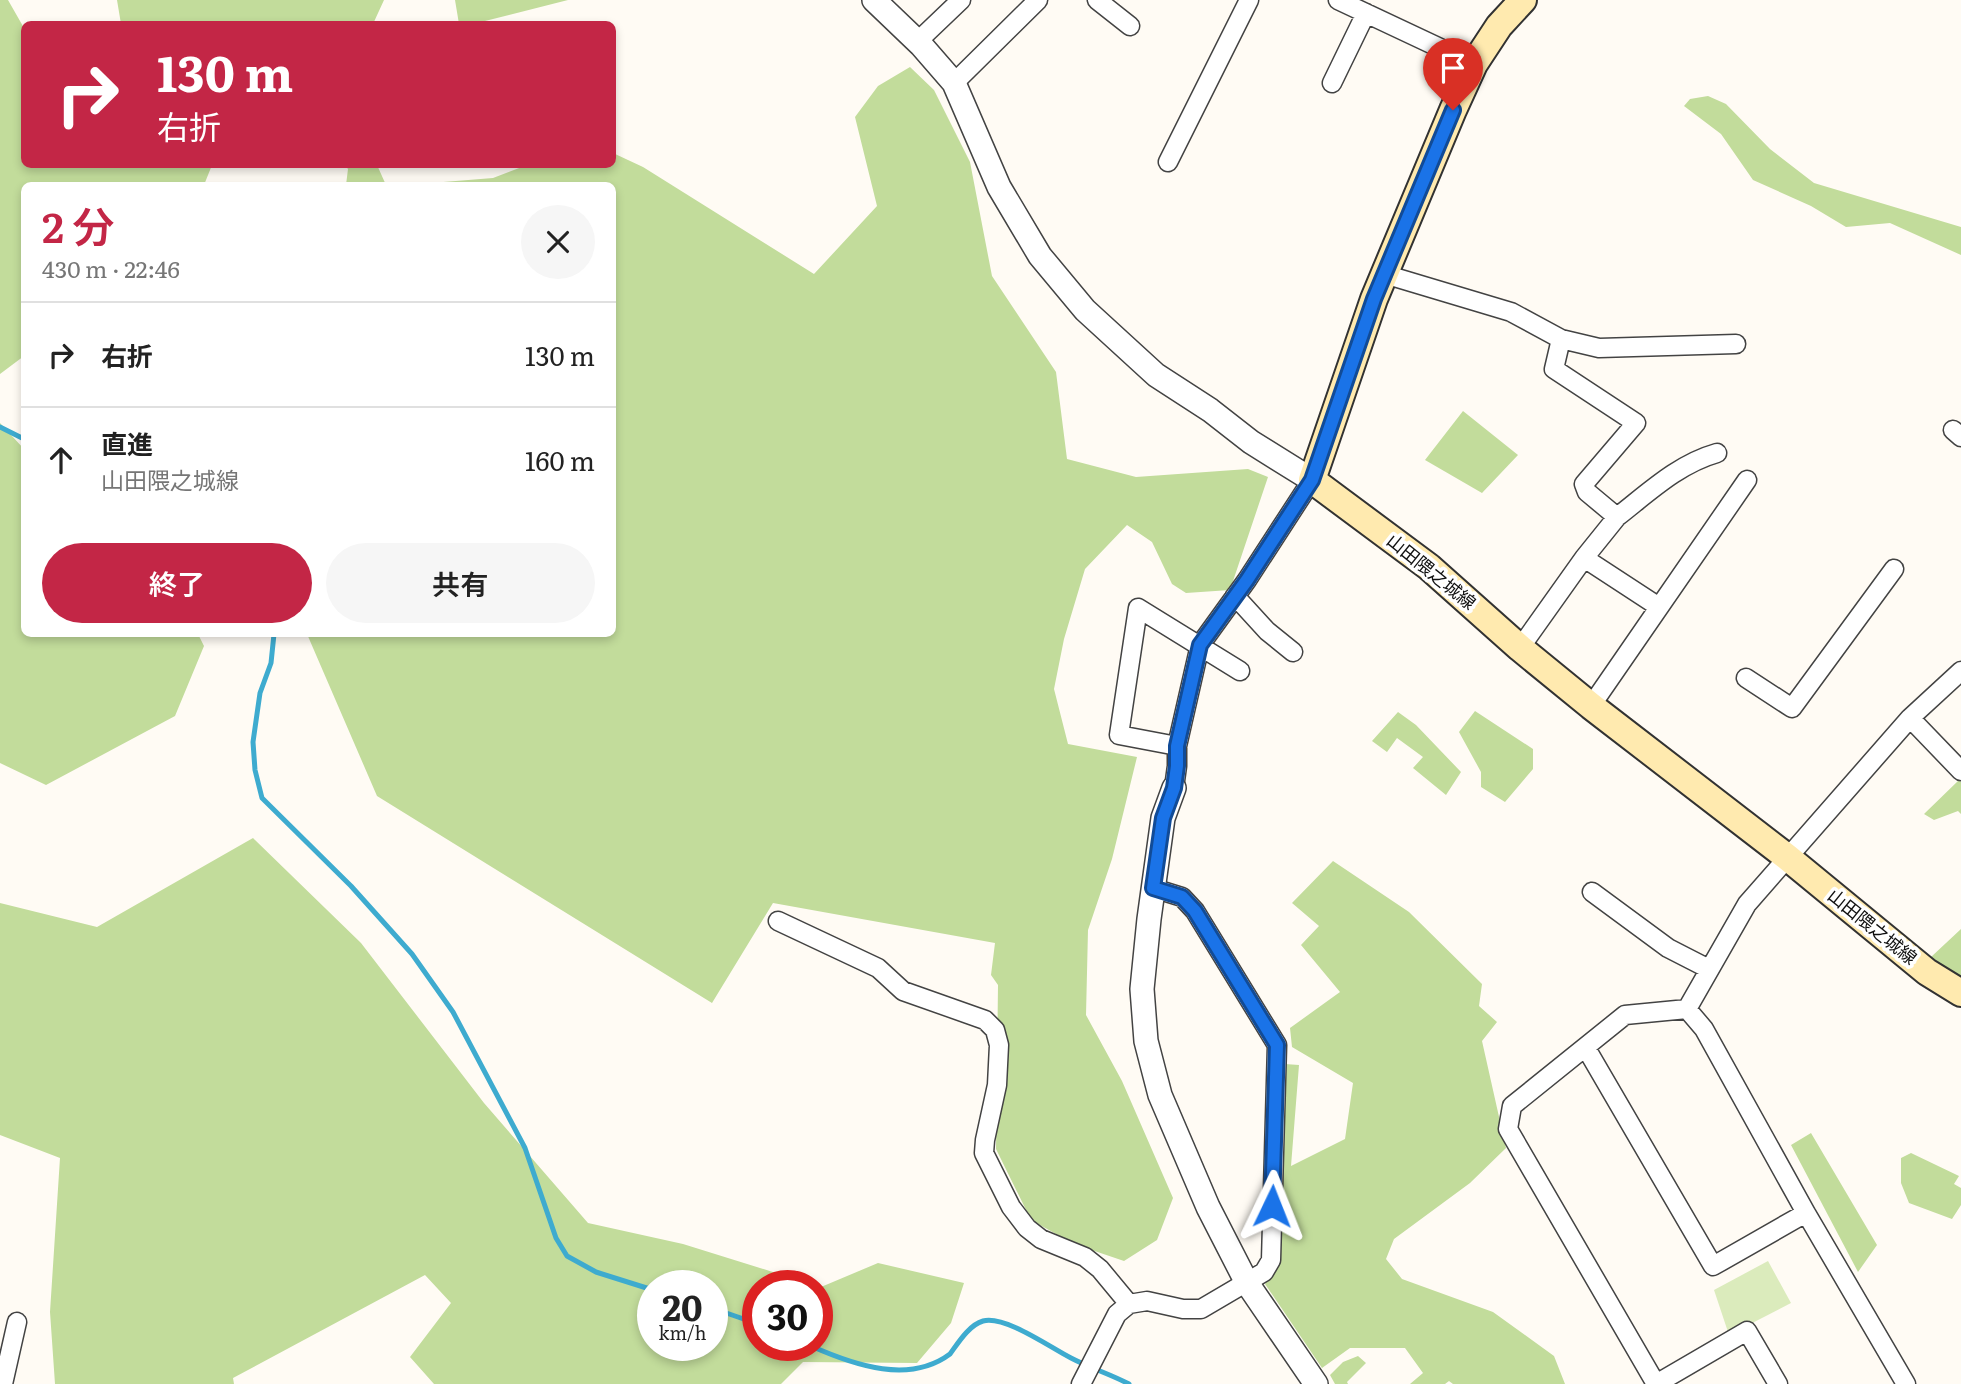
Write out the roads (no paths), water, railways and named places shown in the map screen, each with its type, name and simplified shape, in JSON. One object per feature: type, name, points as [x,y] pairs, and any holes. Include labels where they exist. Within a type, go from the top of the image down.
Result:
[{"type":"main road","points":[[1312,480],[1384,274],[1474,64],[1499,26],[1523,0]]},
{"type":"main road","name":"山田隈之城線","points":[[1312,480],[1429,567],[1520,648],[1591,706],[1787,857],[1927,972],[1961,993]]},
{"type":"street","points":[[874,0],[954,83],[999,187],[1040,256],[1085,310],[1156,375],[1210,410],[1251,442],[1312,480],[1200,645],[1177,746],[1174,788],[1163,818],[1142,989],[1146,1041],[1160,1096],[1208,1207],[1247,1283],[1316,1384]]},
{"type":"street","points":[[917,42],[961,0]]},
{"type":"street","points":[[954,83],[1038,0]]},
{"type":"street","points":[[1097,0],[1130,26]]},
{"type":"street","points":[[1168,162],[1249,0]]},
{"type":"street","points":[[1339,0],[1474,64]]},
{"type":"street","points":[[1332,83],[1366,13]]},
{"type":"street","points":[[1384,274],[1511,312],[1561,339],[1599,348],[1736,344]]},
{"type":"street","points":[[1561,339],[1554,369],[1636,423],[1584,484],[1587,492],[1617,517]]},
{"type":"street","points":[[1520,648],[1584,558],[1617,517],[1673,473],[1699,458],[1717,453]]},
{"type":"street","points":[[1591,706],[1748,480]]},
{"type":"street","points":[[1584,558],[1659,607]]},
{"type":"street","points":[[1746,678],[1792,708],[1894,569]]},
{"type":"street","points":[[1235,596],[1267,631],[1293,652]]},
{"type":"street","points":[[1177,746],[1119,735],[1138,608],[1240,671]]},
{"type":"street","points":[[1687,1009],[1747,904],[1910,718],[1961,671]]},
{"type":"street","points":[[1910,718],[1961,771]]},
{"type":"street","points":[[1083,1381],[1117,1314],[1129,1304],[1147,1301],[1183,1309],[1201,1309],[1264,1272],[1271,1260],[1277,1045],[1195,911],[1182,897],[1153,888]]},
{"type":"street","points":[[1592,892],[1668,948],[1709,969]]},
{"type":"street","points":[[778,921],[878,968],[903,990],[985,1020],[995,1030],[999,1045],[997,1085],[984,1153],[1011,1207],[1027,1228],[1041,1239],[1085,1257],[1100,1269],[1129,1304]]},
{"type":"street","points":[[1687,1009],[1625,1015],[1512,1106],[1508,1129],[1656,1384],[1747,1331],[1778,1384]]},
{"type":"street","points":[[1687,1009],[1704,1029],[1806,1213],[1906,1384]]},
{"type":"street","points":[[1586,1048],[1713,1266],[1806,1213]]},
{"type":"street","points":[[3,1384],[17,1322]]},
{"type":"waterway","points":[[0,427],[21,438]]},
{"type":"waterway","points":[[274,637],[271,663],[260,693],[253,742],[255,770],[262,798],[351,886],[412,954],[453,1012],[525,1148],[556,1238],[567,1256],[596,1272],[637,1285]]},
{"type":"waterway","points":[[728,1314],[742,1318]]},
{"type":"waterway","points":[[833,1355],[882,1369],[918,1368],[950,1354],[973,1326],[992,1320],[1015,1327],[1078,1362],[1129,1384]]}]
